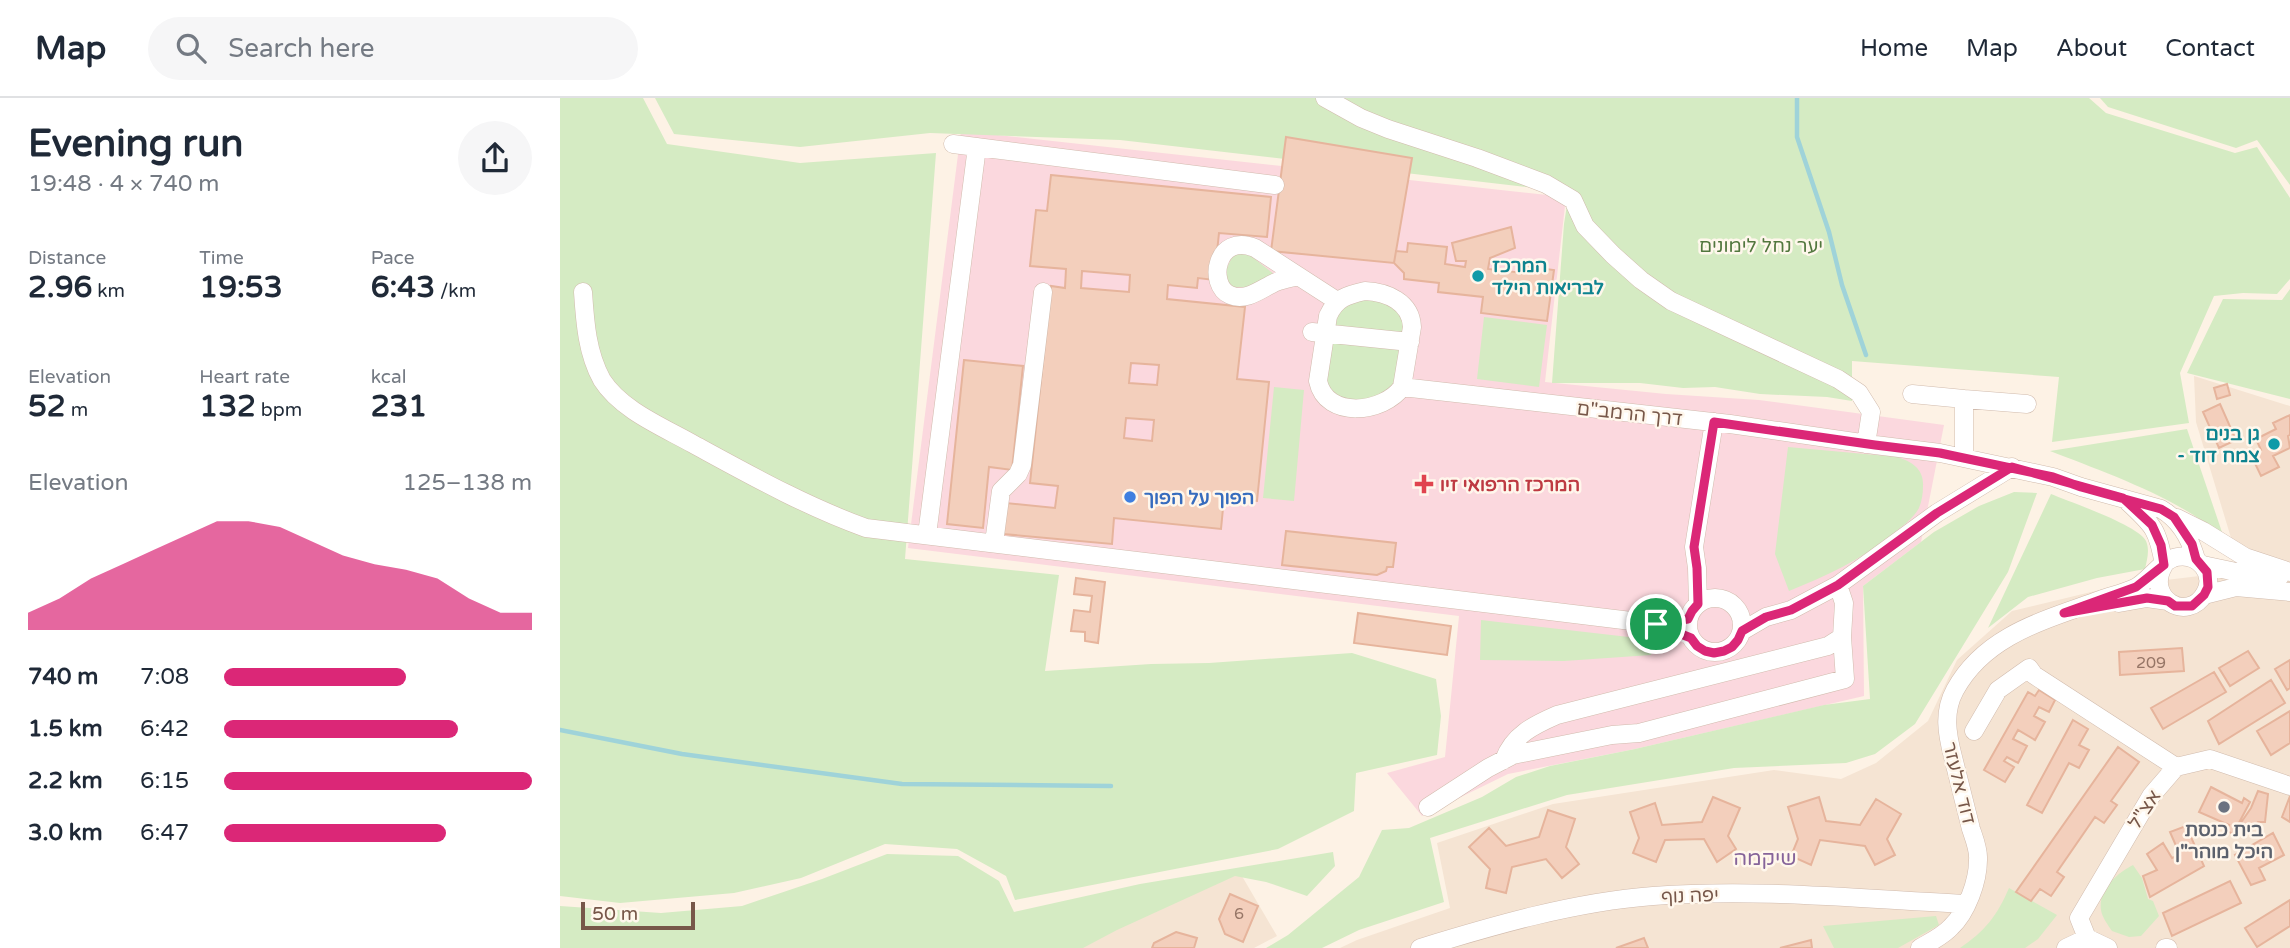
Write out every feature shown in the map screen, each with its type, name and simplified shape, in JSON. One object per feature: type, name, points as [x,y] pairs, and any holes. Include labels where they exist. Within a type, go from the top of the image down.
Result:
[{"type":"street","points":[[1325,98],[1388,129],[1546,184],[1573,201],[1585,226],[1613,255],[1641,280],[1671,301],[1838,379],[1859,393],[1871,412],[1871,444]]},
{"type":"street","points":[[953,144],[1275,185]]},
{"type":"street","points":[[927,536],[977,147]]},
{"type":"street","points":[[1298,276],[1337,301]]},
{"type":"street","points":[[1365,291],[1384,294],[1401,302],[1412,317],[1402,387],[1397,395],[1372,407],[1345,407],[1325,396],[1320,389],[1318,333],[1337,301],[1365,291]]},
{"type":"street","points":[[583,292],[585,325],[594,363],[603,382],[615,395],[634,410],[755,478],[825,514],[866,528],[1656,624],[1691,638]]},
{"type":"street","points":[[994,543],[1001,491],[1018,474],[1022,465],[1043,292]]},
{"type":"street","points":[[1318,333],[1410,342]]},
{"type":"street","name":"דרך הרמב\"ם","points":[[1402,387],[1722,423],[1940,453],[2012,467],[2161,509],[2245,557],[2290,574]]},
{"type":"street","points":[[1912,394],[2027,404]]},
{"type":"street","points":[[1964,399],[1964,458]]},
{"type":"street","points":[[1697,568],[1718,597],[1732,603],[1742,623],[1738,640],[1724,651],[1714,653],[1697,646],[1691,638],[1688,626],[1693,611],[1697,568],[1694,547],[1722,423]]},
{"type":"street","points":[[1742,623],[1791,610],[1838,585],[1937,513],[2012,467]]},
{"type":"street","name":"דרך הרמב\"ם","points":[[2123,498],[2152,525],[2161,545],[2164,565]]},
{"type":"street","points":[[2174,517],[2192,544],[2208,578],[2204,595]]},
{"type":"street","points":[[2290,574],[2236,572],[2179,556],[2171,558],[2164,565],[2158,587],[2175,606],[2192,606],[2204,595],[2236,587],[2290,592]]},
{"type":"street","name":"דוד אלעזר","points":[[1920,948],[1952,927],[1972,894],[1979,858],[1947,734],[1951,699],[1969,667],[2012,634],[2136,587],[2164,565]]},
{"type":"street","points":[[1428,807],[1513,755],[1639,733],[1845,679],[1842,637],[1844,603],[1838,585]]},
{"type":"street","points":[[1656,624],[1693,611],[1704,600],[1718,597]]},
{"type":"street","name":"דוד אלעזר","points":[[2064,613],[2147,598],[2168,601]]},
{"type":"street","points":[[1504,760],[1509,747],[1528,728],[1557,715],[1828,646],[1842,637]]},
{"type":"street","points":[[1974,731],[1998,690],[2029,668],[2034,675],[2176,767],[2210,760],[2290,786]]},
{"type":"street","name":"אצ\"ל","points":[[2087,938],[2079,918],[2151,796],[2176,767]]},
{"type":"street","name":"יפה נוף","points":[[1420,948],[1528,917],[1650,896],[1708,893],[1784,894],[1966,904]]},
{"type":"street","points":[[2066,948],[2087,938],[2108,948]]},
{"type":"shaded area","name":"המרכז הרפואי זיו","points":[[961,131],[1566,197],[1545,382],[1759,400],[1944,425],[1921,542],[1863,586],[1864,696],[1635,749],[1508,774],[1422,816],[1387,773],[1445,757],[1459,616],[908,548]]},
{"type":"shaded area","points":[[2194,376],[2290,406],[2290,948],[1340,948],[1450,908],[1437,843],[1553,804],[1774,770],[1841,779],[1876,763],[1928,721],[1957,660],[2012,611],[2116,586],[2241,571],[2196,422]]},
{"type":"shaded area","points":[[1239,871],[1277,936],[1254,948],[1077,948]]},
{"type":"green space","points":[[560,98],[643,98],[667,144],[800,163],[936,153],[905,559],[1059,575],[1045,671],[1352,653],[1436,679],[1441,716],[1437,755],[1356,773],[1354,811],[1278,849],[1015,900],[1006,876],[957,849],[885,844],[801,878],[734,893],[620,903],[560,896]]},
{"type":"green space","name":"יער נחל לימונים","points":[[655,98],[2089,98],[2106,113],[2235,153],[2257,147],[2290,198],[2290,279],[2277,294],[2214,296],[2180,373],[2189,423],[2052,442],[2059,377],[1852,361],[1852,401],[1760,394],[1715,387],[1683,388],[1640,383],[1552,383],[1564,224],[1569,192],[1120,140],[930,133],[800,147],[674,134]]},
{"type":"green space","points":[[2100,98],[2290,98],[2290,185],[2257,140],[2236,148],[2108,107]]},
{"type":"green space","points":[[1239,252],[1251,256],[1274,274],[1250,287],[1233,287],[1226,281],[1226,270],[1233,255]]},
{"type":"green space","points":[[2290,289],[2290,399],[2187,373],[2223,299],[2282,300]]},
{"type":"green space","points":[[1365,297],[1397,307],[1406,326],[1392,390],[1365,399],[1350,400],[1325,387],[1337,310]]},
{"type":"green space","points":[[1484,317],[1547,325],[1539,387],[1477,379]]},
{"type":"green space","points":[[1274,387],[1304,390],[1294,501],[1263,498]]},
{"type":"green space","points":[[2187,429],[2224,538],[2207,524],[2165,499],[2118,477],[2050,451]]},
{"type":"green space","points":[[1788,447],[1903,459],[1916,467],[1923,480],[1919,508],[1914,516],[1893,534],[1856,560],[1789,591],[1775,554]]},
{"type":"green space","points":[[2014,492],[2037,493],[2008,572],[1915,724],[1875,754],[1846,763],[1734,768],[1567,795],[1430,838],[1444,902],[1359,930],[1322,948],[1266,948],[1288,935],[1359,877],[1382,830],[1409,828],[1482,797],[1516,777],[1550,766],[1824,705],[1870,699],[1863,586],[1934,532],[1979,506]]},
{"type":"green space","points":[[2051,494],[2117,521],[2140,535],[2148,548],[2145,569],[2097,578],[2028,597],[1988,628]]},
{"type":"green space","points":[[1481,620],[1655,640],[1651,655],[1564,661],[1480,660]]},
{"type":"green space","points":[[1333,852],[1335,866],[1307,896],[1266,882],[1235,876],[1083,948],[560,948],[560,906],[661,913],[742,906],[887,854],[958,856],[999,881],[1014,912],[1140,884]]},
{"type":"green space","points":[[2133,865],[2142,878],[2148,899],[2153,901],[2159,916],[2141,936],[2129,937],[2112,931],[2101,910],[2101,903],[2110,883]]},
{"type":"green space","points":[[2009,888],[2057,915],[2038,939],[2025,948],[1960,948],[1989,922]]},
{"type":"green space","points":[[1936,916],[1939,925],[1898,948],[1834,948],[1823,926]]},
{"type":"building","points":[[1286,137],[1412,158],[1394,263],[1271,251]]},
{"type":"building","points":[[1051,175],[1271,197],[1267,237],[1219,233],[1214,280],[1198,278],[1197,288],[1168,285],[1167,299],[1245,307],[1237,379],[1269,382],[1257,501],[1224,498],[1221,529],[1114,518],[1112,544],[1003,534],[1006,503],[1055,508],[1058,486],[1030,483],[1051,286],[1065,288],[1066,269],[1030,266],[1036,210],[1047,211]],"holes":[[[1082,271],[1130,275],[1129,292],[1081,288]],[[1131,363],[1159,365],[1157,385],[1129,383]],[[1126,418],[1154,420],[1152,441],[1124,438]]]},
{"type":"building","name":"המרכז לבריאות הילד","points":[[1511,227],[1515,248],[1490,258],[1488,269],[1523,273],[1524,266],[1554,270],[1547,321],[1481,313],[1483,297],[1438,292],[1439,283],[1404,279],[1404,273],[1394,263],[1396,251],[1407,252],[1408,243],[1447,247],[1445,264],[1465,267],[1466,261],[1456,261],[1452,243]]},
{"type":"building","points":[[964,360],[1023,366],[1012,470],[989,467],[983,528],[947,524]]},
{"type":"building","points":[[2227,384],[2230,395],[2217,399],[2214,388]]},
{"type":"building","points":[[2220,404],[2236,440],[2219,448],[2203,412]]},
{"type":"building","name":"גן בנים - צמח דוד","points":[[2290,415],[2290,448],[2273,456],[2279,467],[2261,476],[2251,455],[2261,450],[2256,439],[2276,429],[2273,423]]},
{"type":"building","points":[[1286,531],[1396,543],[1393,567],[1387,567],[1386,571],[1377,575],[1282,565]]},
{"type":"building","points":[[1076,578],[1105,582],[1098,643],[1085,641],[1085,632],[1071,631],[1074,610],[1090,612],[1092,596],[1074,594]]},
{"type":"building","points":[[1358,613],[1451,626],[1447,655],[1354,643]]},
{"type":"building","points":[[2182,648],[2184,671],[2120,675],[2119,652]]},
{"type":"building","points":[[2248,651],[2259,668],[2230,686],[2219,668]]},
{"type":"building","points":[[2290,660],[2290,688],[2287,690],[2275,669]]},
{"type":"building","points":[[2214,672],[2226,692],[2163,729],[2151,708]]},
{"type":"building","points":[[2271,680],[2285,703],[2219,744],[2208,721]]},
{"type":"building","points":[[2039,690],[2055,700],[2049,712],[2039,707],[2034,716],[2045,722],[2035,740],[2018,730],[2013,739],[2027,746],[2018,763],[2007,757],[2004,761],[2014,767],[2005,782],[1984,770],[2028,692],[2035,696]]},
{"type":"building","points":[[2290,711],[2290,743],[2271,755],[2257,731]]},
{"type":"building","points":[[2073,720],[2088,729],[2079,745],[2089,750],[2079,768],[2069,763],[2042,813],[2027,805]]},
{"type":"building","points":[[2118,747],[2139,762],[2111,801],[2117,805],[2104,823],[2095,817],[2057,872],[2064,877],[2051,896],[2040,889],[2031,901],[2016,892]]},
{"type":"building","name":"בית כנסת היכל מוהר\"ן","points":[[2211,787],[2242,803],[2244,798],[2250,802],[2233,834],[2226,830],[2229,825],[2199,812]]},
{"type":"building","points":[[2258,791],[2268,794],[2265,822],[2258,822],[2249,832],[2240,824]]},
{"type":"building","points":[[2290,796],[2290,822],[2282,817]]},
{"type":"building","points":[[1713,797],[1740,808],[1728,836],[1736,849],[1717,862],[1704,839],[1665,840],[1656,862],[1633,853],[1639,838],[1630,812],[1655,803],[1662,825],[1702,822]]},
{"type":"building","points":[[1819,797],[1826,821],[1860,825],[1876,799],[1901,814],[1887,839],[1895,855],[1875,865],[1865,846],[1820,840],[1811,865],[1791,856],[1798,839],[1788,807]]},
{"type":"building","points":[[1548,810],[1575,819],[1566,847],[1579,864],[1562,878],[1546,859],[1512,867],[1506,893],[1486,888],[1490,869],[1469,847],[1489,828],[1506,846],[1539,837]]},
{"type":"building","points":[[2186,826],[2204,866],[2150,897],[2143,876],[2157,870],[2147,854],[2163,843],[2172,858],[2180,855],[2170,832]]},
{"type":"building","points":[[2273,833],[2284,855],[2259,868],[2265,880],[2251,885],[2235,855]]},
{"type":"building","points":[[2230,881],[2241,903],[2172,936],[2163,913]]},
{"type":"building","points":[[1230,894],[1258,906],[1243,942],[1225,934],[1219,919]]},
{"type":"building","points":[[2290,900],[2290,926],[2257,947],[2245,928]]},
{"type":"building","points":[[1176,932],[1197,938],[1194,948],[1152,948],[1154,943]]},
{"type":"building","points":[[1644,938],[1648,948],[1616,948]]},
{"type":"building","points":[[1811,940],[1812,948],[1780,948]]},
{"type":"waterway","points":[[1797,98],[1797,137],[1866,355]]},
{"type":"waterway","points":[[560,730],[682,754],[902,784],[1111,786]]},
{"type":"place","name":"המרכז לבריאות הילד","points":[[1478,276]]},
{"type":"place","name":"גן בנים - צמח דוד","points":[[2274,444]]},
{"type":"place","name":"המרכז הרפואי זיו","points":[[1424,484]]},
{"type":"place","name":"הפוך על הפוך","points":[[1130,497]]},
{"type":"place","name":"בית כנסת היכל מוהר\"ן","points":[[2224,807]]},
{"type":"district","name":"שיקמה","points":[[1765,858]]},
{"type":"route","points":[[1656,624],[1688,619],[1698,604],[1694,547],[1714,422],[1940,453],[2012,467],[2053,477],[2161,509],[2174,517],[2192,544],[2196,559],[2203,565],[2208,578],[2204,595],[2192,606],[2175,606],[2168,601],[2147,598],[2064,613],[2136,587],[2164,565],[2161,545],[2152,525],[2123,498],[2053,477],[2012,467],[1937,513],[1838,585],[1791,610],[1766,617],[1742,631],[1732,647],[1724,651],[1705,651],[1691,638],[1656,624]]}]
